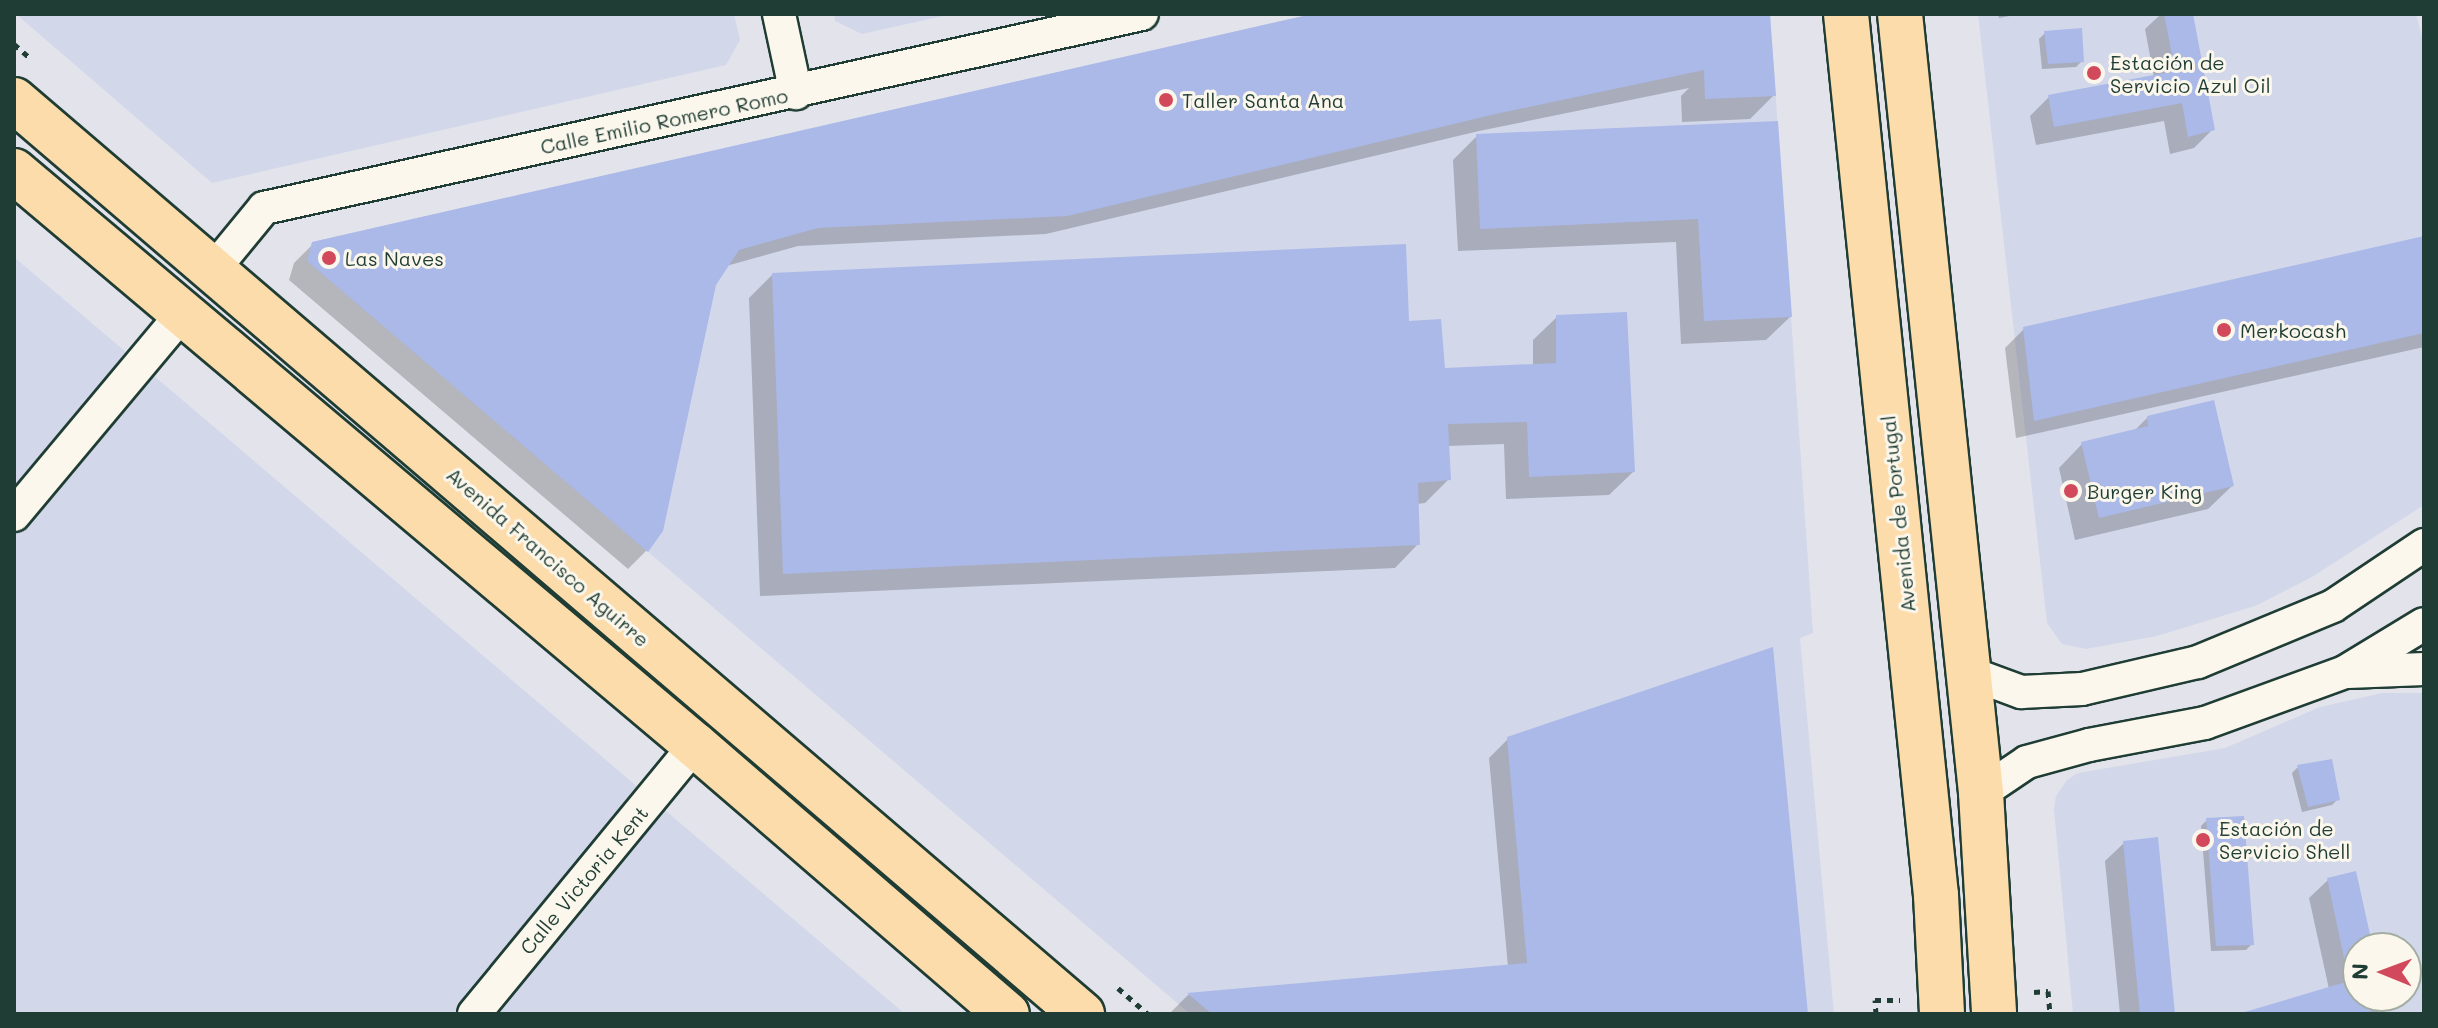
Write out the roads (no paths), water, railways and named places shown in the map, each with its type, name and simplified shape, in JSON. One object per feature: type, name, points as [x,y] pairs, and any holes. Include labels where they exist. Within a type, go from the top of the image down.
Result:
[{"type":"main road","name":"Avenida de Portugal","points":[[1846,14],[1934,864],[1942,1014]]},
{"type":"main road","points":[[1900,14],[1981,793],[1994,1014]]},
{"type":"main road","name":"Avenida Francisco Aguirre","points":[[14,100],[1082,1014]]},
{"type":"main road","points":[[14,171],[695,745],[1007,1014]]},
{"type":"street","points":[[779,14],[796,93]]},
{"type":"street","name":"Calle Emilio Romero Romo","points":[[213,270],[264,208],[796,93],[1142,14]]},
{"type":"street","points":[[14,515],[182,314]]},
{"type":"street","points":[[1967,672],[2021,692],[2051,691],[2082,689],[2198,662],[2333,606],[2424,545]]},
{"type":"street","points":[[1981,793],[2027,762],[2089,745],[2205,723],[2345,672],[2424,624]]},
{"type":"street","points":[[2345,672],[2424,669]]},
{"type":"street","name":"Calle Victoria Kent","points":[[474,1014],[695,745]]},
{"type":"place","name":"Estación de Servicio Azul Oil","points":[[2094,73]]},
{"type":"place","name":"Taller Santa Ana","points":[[1166,100]]},
{"type":"place","name":"Las Naves","points":[[329,258]]},
{"type":"place","name":"Merkocash","points":[[2224,330]]},
{"type":"place","name":"Burger King","points":[[2071,491]]},
{"type":"place","name":"Estación de Servicio Shell","points":[[2203,840]]}]
